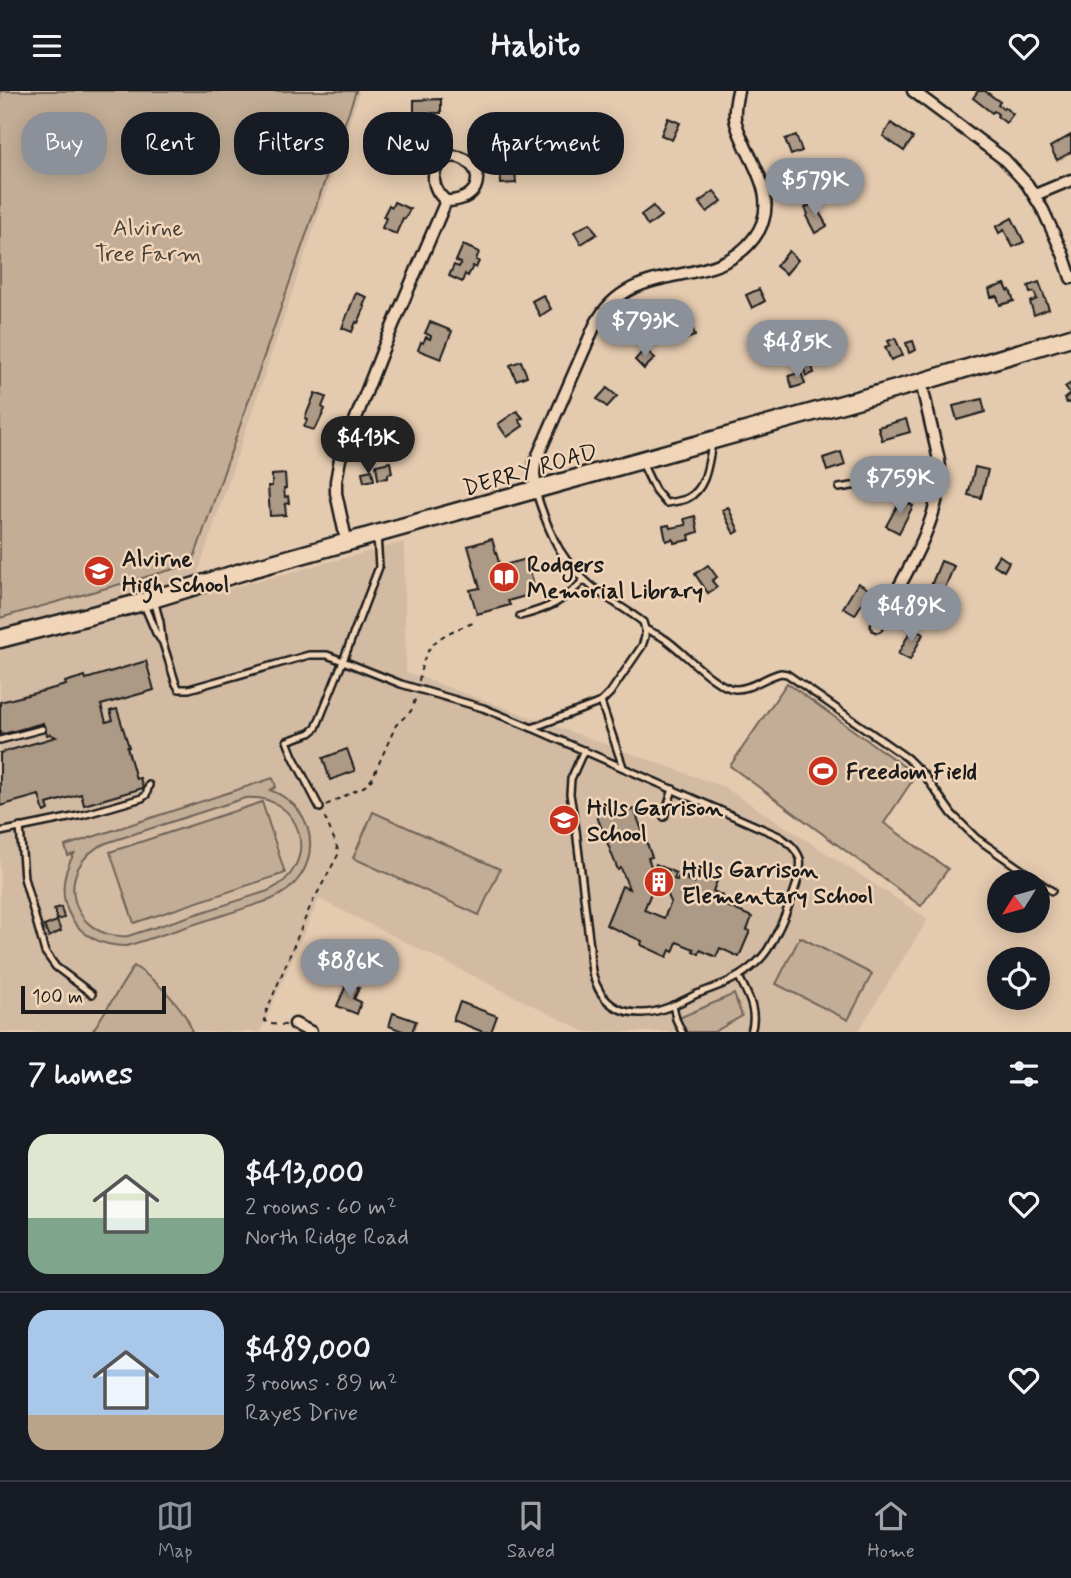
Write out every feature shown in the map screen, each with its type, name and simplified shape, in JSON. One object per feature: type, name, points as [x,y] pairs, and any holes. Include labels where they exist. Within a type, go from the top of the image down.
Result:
[{"type":"main road","name":"DERRY ROAD","points":[[0,639],[536,491],[1071,337]]},
{"type":"street","points":[[536,491],[535,462],[595,325],[608,305],[636,285],[710,267],[734,257],[755,237],[762,224],[766,209],[765,193],[761,176],[735,118],[738,91]]},
{"type":"street","points":[[913,91],[1004,159],[1016,171],[1035,195],[1071,278]]},
{"type":"street","points":[[451,156],[466,159],[476,171],[476,185],[469,195],[446,201],[437,192],[434,184],[435,170],[451,156]]},
{"type":"street","points":[[1035,195],[1071,180]]},
{"type":"street","points":[[347,544],[336,493],[340,459],[446,201]]},
{"type":"street","points":[[877,626],[924,535],[936,503],[941,471],[921,382]]},
{"type":"street","points":[[295,1024],[311,1032]]},
{"type":"lane","points":[[641,461],[655,490],[666,503],[687,499],[700,489],[706,475],[713,441]]},
{"type":"lane","points":[[839,488],[941,471]]},
{"type":"lane","points":[[532,728],[601,702],[618,683],[645,637],[643,622],[601,594],[573,570],[559,550],[545,520],[536,491]]},
{"type":"lane","points":[[320,808],[287,741],[310,733],[316,728],[379,567],[377,535]]},
{"type":"lane","points":[[520,616],[560,601],[584,580]]},
{"type":"lane","points":[[148,600],[151,624],[162,640]]},
{"type":"lane","points":[[148,600],[160,622],[162,640],[179,689],[184,690],[309,655],[327,655],[418,689],[483,708],[623,767],[790,843],[796,851],[801,867],[800,876],[771,945],[765,954],[739,977],[673,1005],[643,1013],[620,1009],[610,1003],[595,986],[589,964],[590,947],[570,794],[571,779],[584,751]]},
{"type":"lane","points":[[645,629],[666,639],[727,687],[736,689],[781,673],[787,674],[907,758],[976,838],[1052,891]]},
{"type":"lane","points":[[601,702],[623,767]]},
{"type":"lane","points":[[0,740],[42,729]]},
{"type":"lane","points":[[0,832],[83,815],[142,798],[149,785]]},
{"type":"lane","points":[[664,817],[673,789]]},
{"type":"lane","points":[[20,828],[24,878],[45,952],[57,967],[92,994]]},
{"type":"lane","points":[[739,977],[753,1008],[751,1032]]},
{"type":"lane","points":[[673,1005],[681,1032]]},
{"type":"path","points":[[295,1024],[269,1024],[264,1017],[310,907],[339,853],[320,808],[365,786],[372,779],[396,725],[414,706],[420,671],[428,651],[441,636],[473,623]]},
{"type":"shaded area","name":"Alvirne High School","points":[[0,91],[360,91],[349,124],[349,112],[234,112],[234,175],[332,175],[189,599],[404,542],[406,672],[724,787],[928,919],[858,1032],[586,1032],[319,899],[260,1032],[0,1032]]},
{"type":"green space","name":"Alvirne Tree Farm","points":[[0,91],[356,91],[349,112],[234,112],[234,175],[327,175],[192,564],[0,618]]},
{"type":"green space","name":"Freedom Field","points":[[787,683],[916,775],[884,823],[948,869],[921,906],[730,766]]},
{"type":"green space","points":[[273,778],[276,787],[270,790],[288,800],[300,813],[308,828],[310,845],[308,861],[300,877],[287,890],[270,900],[127,946],[109,944],[93,938],[80,929],[71,917],[65,903],[64,887],[66,871],[74,854],[68,856],[65,846]],"holes":[[[245,798],[265,800],[281,807],[292,819],[299,834],[300,850],[295,866],[285,880],[268,891],[128,936],[108,934],[92,926],[81,914],[75,900],[74,884],[78,868],[89,854],[106,843]]]},
{"type":"green space","points":[[262,802],[285,873],[134,923],[110,852]]},
{"type":"green space","points":[[373,812],[500,869],[479,915],[353,858]]},
{"type":"green space","points":[[800,937],[872,974],[848,1020],[776,984]]},
{"type":"green space","points":[[134,966],[151,978],[177,1004],[192,1032],[92,1032]]},
{"type":"green space","points":[[734,994],[742,1016],[714,1032],[685,1032],[679,1018]]},
{"type":"building","points":[[978,91],[985,91],[1000,102],[998,105],[1013,114],[1006,123],[998,114],[994,111],[992,113],[973,98]]},
{"type":"building","points":[[441,99],[441,112],[414,112],[414,100]]},
{"type":"building","points":[[668,118],[680,123],[672,140],[661,135]]},
{"type":"building","points":[[891,123],[913,138],[904,151],[883,136]]},
{"type":"building","points":[[796,135],[802,151],[791,155],[785,139]]},
{"type":"building","points":[[1071,135],[1071,152],[1057,160],[1050,147]]},
{"type":"building","points":[[500,175],[515,175],[516,183],[501,184]]},
{"type":"building","points":[[714,191],[722,201],[707,212],[699,202]]},
{"type":"building","points":[[394,202],[410,209],[396,234],[382,228],[386,218],[383,217],[389,205],[392,207]]},
{"type":"building","points":[[814,203],[827,226],[815,233],[805,208]]},
{"type":"building","points":[[653,206],[661,216],[648,226],[641,215]]},
{"type":"building","points":[[1012,218],[1024,242],[1013,247],[1004,230],[999,233],[996,227]]},
{"type":"building","points":[[590,223],[597,234],[581,244],[574,232]]},
{"type":"building","points":[[463,245],[479,252],[476,260],[479,261],[468,276],[465,274],[462,282],[449,276],[454,265],[459,267],[461,263],[456,261]]},
{"type":"building","points":[[789,251],[798,260],[786,274],[776,266]]},
{"type":"building","points":[[1039,282],[1049,309],[1034,315],[1030,302],[1037,299],[1034,292],[1030,293],[1028,286]]},
{"type":"building","points":[[1005,284],[1014,301],[1000,305],[997,296],[991,297],[989,289]]},
{"type":"building","points":[[759,289],[765,301],[752,308],[746,295]]},
{"type":"building","points":[[356,293],[367,297],[363,306],[365,307],[352,332],[342,328]]},
{"type":"building","points":[[543,295],[551,309],[540,316],[532,301]]},
{"type":"building","points":[[430,322],[452,331],[441,359],[418,350],[426,337],[430,339],[431,336],[425,333]]},
{"type":"building","points":[[691,323],[695,336],[681,341],[676,328]]},
{"type":"building","points":[[895,338],[903,355],[891,360],[885,347],[890,345],[888,341]]},
{"type":"building","points":[[913,341],[916,350],[909,353],[906,343]]},
{"type":"building","points":[[645,349],[655,358],[644,369],[635,360]]},
{"type":"building","points":[[521,361],[527,376],[516,380],[510,365]]},
{"type":"building","points":[[811,363],[814,373],[806,376],[803,366]]},
{"type":"building","points":[[801,372],[805,384],[792,388],[789,376]]},
{"type":"building","points":[[1071,383],[1071,404],[1064,399],[1070,394],[1065,387]]},
{"type":"building","points":[[607,388],[617,396],[607,407],[597,399]]},
{"type":"building","points":[[315,393],[326,397],[322,407],[325,409],[314,430],[304,427]]},
{"type":"building","points":[[982,399],[985,412],[957,420],[953,406]]},
{"type":"building","points":[[517,411],[523,418],[519,420],[523,426],[507,437],[498,424]]},
{"type":"building","points":[[906,419],[910,432],[882,440],[878,427]]},
{"type":"building","points":[[841,452],[845,465],[827,471],[823,458]]},
{"type":"building","points":[[390,462],[392,473],[388,474],[388,478],[378,479],[376,465]]},
{"type":"building","points":[[975,467],[988,470],[981,498],[968,495]]},
{"type":"building","points":[[372,470],[374,480],[364,482],[362,472]]},
{"type":"building","points":[[285,474],[285,497],[288,496],[289,503],[285,504],[286,515],[270,516],[268,486],[272,486],[272,475]]},
{"type":"building","points":[[901,499],[913,506],[899,533],[886,526]]},
{"type":"building","points":[[728,507],[739,531],[734,534],[722,510]]},
{"type":"building","points":[[695,516],[698,532],[689,535],[690,540],[674,543],[673,539],[666,541],[663,526],[669,525],[670,528],[686,525],[684,519]]},
{"type":"building","name":"Rodgers Memorial Library","points":[[492,539],[500,566],[527,559],[536,593],[508,601],[510,605],[477,614],[470,590],[480,588],[468,546]]},
{"type":"building","points":[[999,555],[1009,562],[1004,571],[993,564]]},
{"type":"building","points":[[941,561],[954,566],[938,605],[925,600]]},
{"type":"building","points":[[708,565],[717,577],[712,581],[717,587],[708,593],[695,574]]},
{"type":"building","points":[[858,583],[870,590],[855,615],[843,608]]},
{"type":"building","points":[[912,628],[923,634],[910,660],[898,654]]},
{"type":"building","name":"Alvirne High School","points":[[146,661],[154,690],[101,705],[106,722],[113,720],[110,711],[117,709],[136,779],[140,778],[143,788],[84,805],[81,794],[47,804],[49,810],[44,812],[39,795],[0,806],[0,753],[56,737],[47,735],[43,723],[0,735],[0,702]]},
{"type":"building","points":[[347,749],[355,771],[330,780],[323,758]]},
{"type":"building","name":"Hills Garrison Elementary School","points":[[612,808],[616,816],[634,809],[652,857],[648,858],[653,871],[656,864],[676,873],[674,879],[677,880],[680,874],[694,883],[698,873],[717,881],[713,891],[723,896],[720,903],[752,917],[747,930],[750,931],[739,957],[720,948],[716,957],[700,950],[699,954],[677,942],[673,952],[670,950],[667,957],[641,945],[642,941],[606,925],[622,886],[629,889],[621,868],[618,870],[596,814]],"holes":[[[653,888],[668,895],[671,902],[664,918],[644,910]]]},
{"type":"building","points":[[61,907],[64,918],[57,920],[54,909]]},
{"type":"building","points":[[57,921],[61,931],[49,937],[44,926]]},
{"type":"building","points":[[347,983],[359,988],[354,999],[361,1002],[357,1014],[337,1006]]},
{"type":"building","points":[[460,1002],[497,1016],[491,1032],[483,1032],[453,1020]]},
{"type":"building","points":[[393,1013],[416,1021],[412,1032],[389,1026]]},
{"type":"place","name":"Alvirne High School","points":[[99,571]]},
{"type":"place","name":"Rodgers Memorial Library","points":[[504,577]]},
{"type":"place","name":"Freedom Field","points":[[823,771]]},
{"type":"place","name":"Hills Garrison School","points":[[564,820]]},
{"type":"place","name":"Hills Garrison Elementary School","points":[[659,882]]}]
